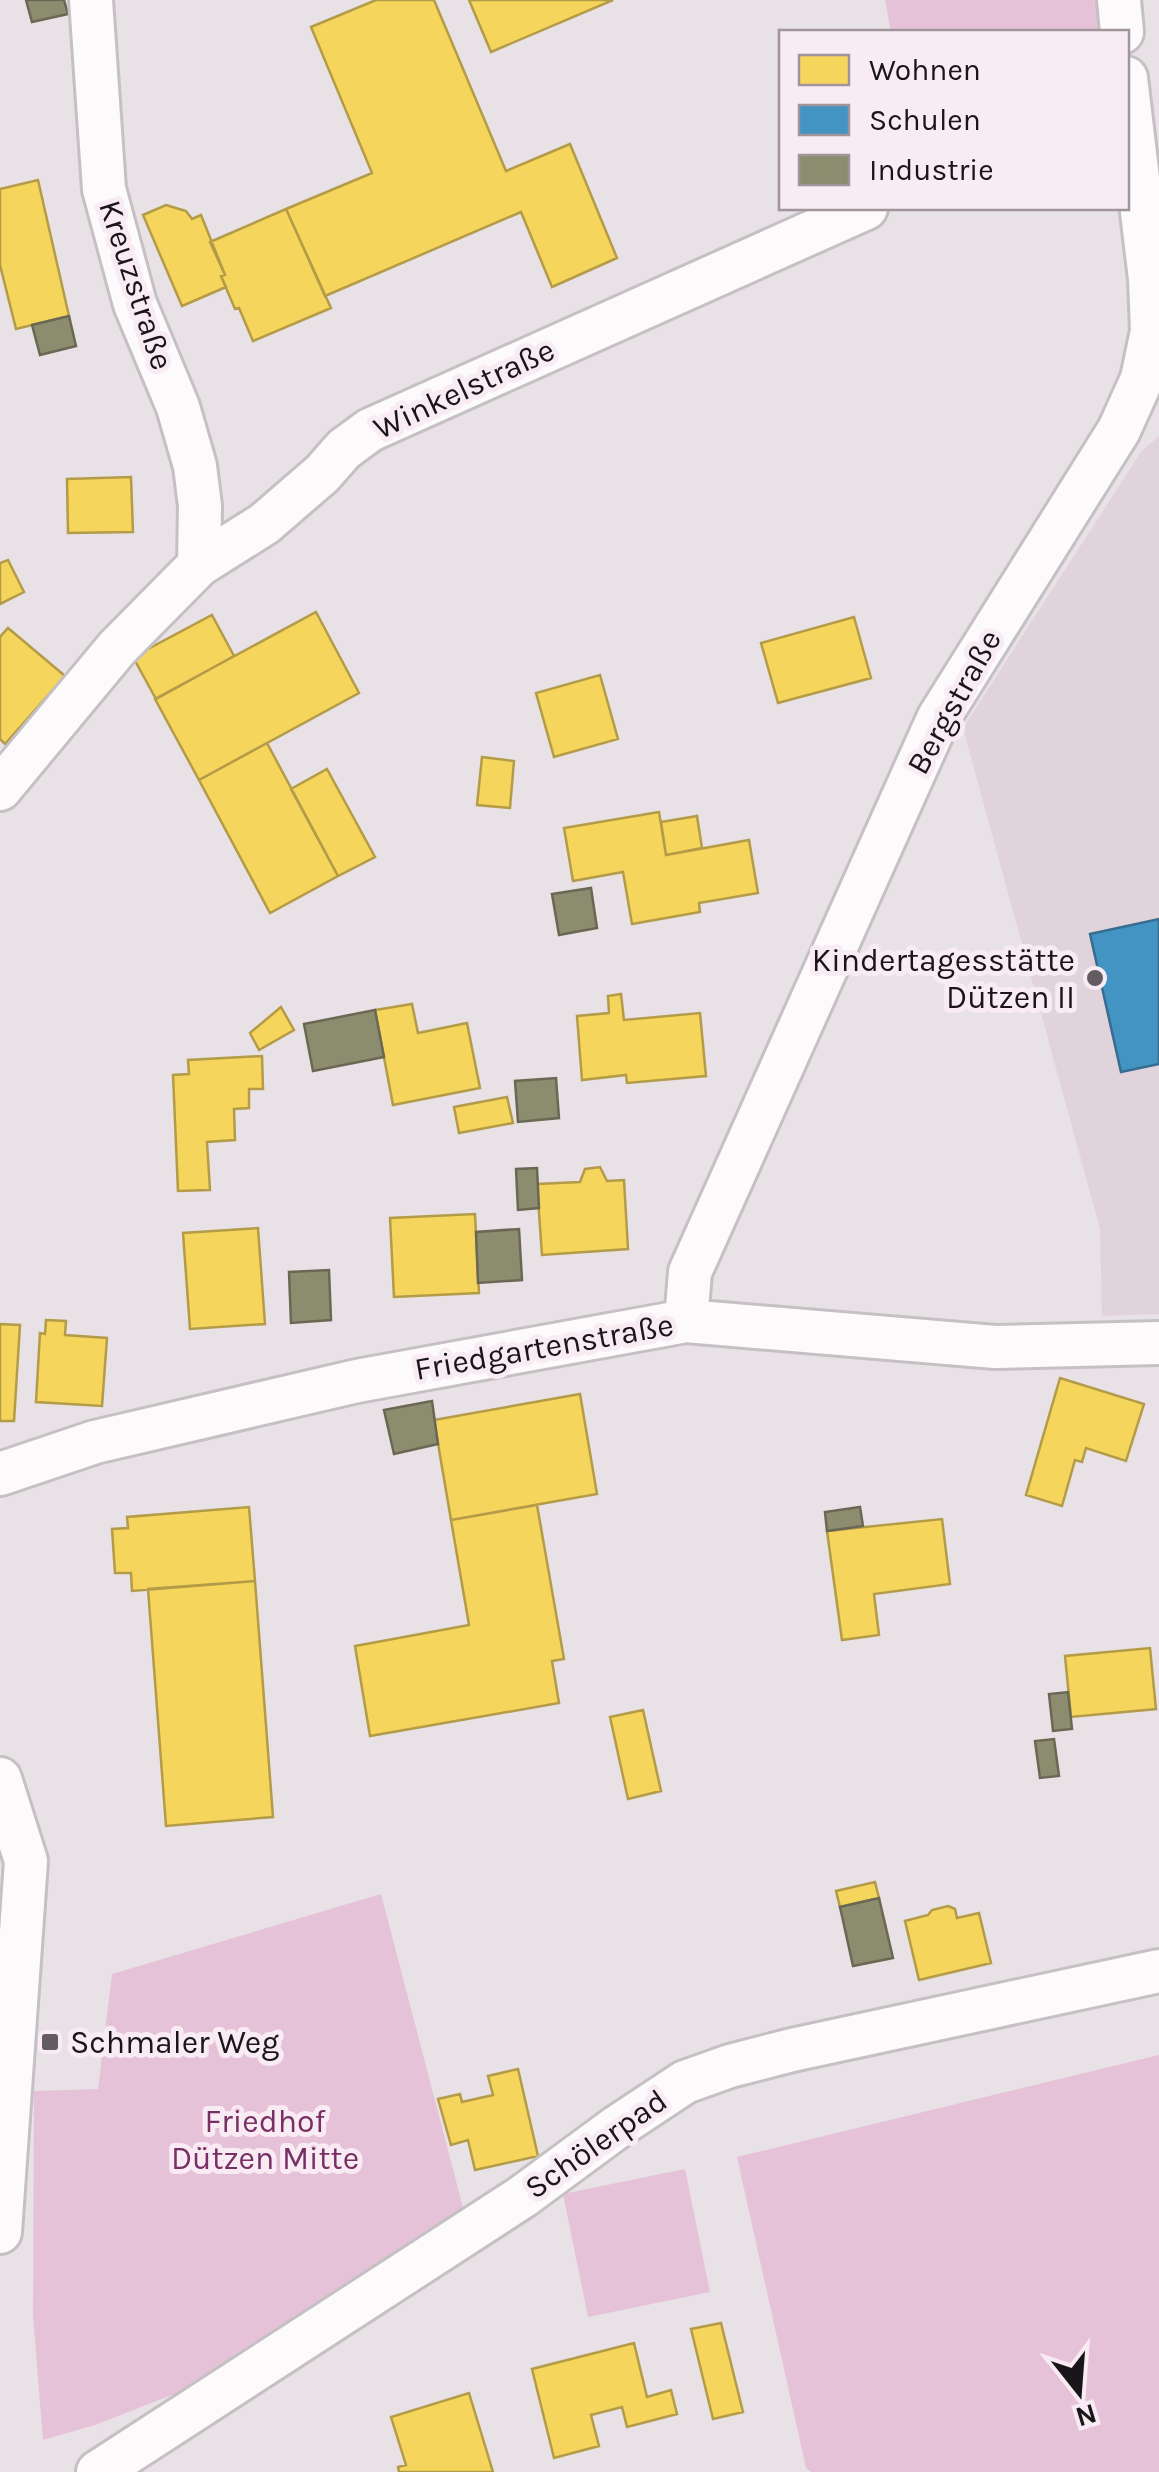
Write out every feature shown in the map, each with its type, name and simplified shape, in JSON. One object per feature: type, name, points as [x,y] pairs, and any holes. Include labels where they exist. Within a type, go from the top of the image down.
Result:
[{"type":"street","name":"Kreuzstraße","points":[[91,0],[104,190],[135,304],[178,407],[195,466],[200,506],[199,565]]},
{"type":"street","points":[[1119,0],[1122,30]]},
{"type":"street","name":"Bergstraße","points":[[686,1320],[690,1272],[938,719],[1151,381],[1150,279],[1129,106]]},
{"type":"street","name":"Winkelstraße","points":[[0,789],[117,648],[199,565],[264,524],[322,474],[344,449],[370,430],[862,210]]},
{"type":"street","name":"Friedgartenstraße","points":[[0,1474],[95,1442],[357,1381],[686,1320],[995,1347],[1159,1343]]},
{"type":"street","points":[[0,1780],[26,1860],[0,2232]]},
{"type":"street","name":"Schölerpad","points":[[98,2472],[522,2196],[685,2082],[792,2050],[1159,1971]]},
{"type":"shaded area","name":"Kindertagesstätte Dützen II","points":[[1159,436],[1159,1314],[1102,1316],[1100,1229],[963,728],[1141,452]]},
{"type":"green space","points":[[885,0],[1102,0],[1105,30],[891,30]]},
{"type":"green space","name":"Friedhof Dützen Mitte","points":[[381,1894],[467,2223],[205,2382],[95,2425],[43,2440],[33,2316],[34,2091],[98,2089],[112,1974]]},
{"type":"green space","points":[[1159,2055],[1159,2472],[811,2472],[806,2468],[737,2157]]},
{"type":"green space","points":[[685,2169],[710,2292],[588,2317],[563,2194]]},
{"type":"building: Wohnen","points":[[376,0],[434,0],[506,171],[570,144],[617,258],[552,287],[521,212],[325,296],[286,209],[372,173],[311,27]]},
{"type":"building: Wohnen","points":[[469,0],[613,0],[491,52]]},
{"type":"building: Wohnen","points":[[38,180],[69,316],[16,329],[0,265],[0,189]]},
{"type":"building: Wohnen","points":[[166,205],[186,211],[192,219],[201,215],[225,275],[221,276],[226,287],[182,306],[143,215]]},
{"type":"building: Wohnen","points":[[286,209],[331,308],[253,341],[239,308],[235,309],[210,242]]},
{"type":"building: Wohnen","points":[[131,477],[133,532],[68,533],[67,479]]},
{"type":"building: Wohnen","points":[[8,560],[24,592],[0,604],[0,563]]},
{"type":"building: Wohnen","points":[[316,612],[359,693],[199,780],[155,699]]},
{"type":"building: Wohnen","points":[[212,615],[234,656],[156,699],[133,657]]},
{"type":"building: Wohnen","points":[[854,617],[871,678],[778,703],[761,643]]},
{"type":"building: Wohnen","points":[[8,628],[65,676],[5,744],[0,739],[0,637]]},
{"type":"building: Wohnen","points":[[600,675],[618,739],[554,757],[536,693]]},
{"type":"building: Wohnen","points":[[267,743],[338,876],[270,913],[199,780]]},
{"type":"building: Wohnen","points":[[482,757],[514,761],[510,808],[477,805]]},
{"type":"building: Wohnen","points":[[327,769],[375,857],[338,876],[291,789]]},
{"type":"building: Wohnen","points":[[659,812],[666,855],[749,840],[758,893],[699,903],[700,912],[632,924],[623,872],[573,881],[564,828]]},
{"type":"building: Wohnen","points":[[697,816],[702,848],[666,855],[661,822]]},
{"type":"building: Wohnen","points":[[621,994],[624,1020],[700,1013],[706,1076],[627,1083],[626,1075],[582,1080],[577,1016],[609,1013],[608,996]]},
{"type":"building: Wohnen","points":[[412,1004],[418,1033],[467,1023],[480,1088],[393,1105],[375,1010]]},
{"type":"building: Wohnen","points":[[281,1007],[294,1030],[259,1050],[250,1033]]},
{"type":"building: Wohnen","points":[[262,1056],[263,1089],[249,1089],[249,1108],[234,1109],[235,1140],[207,1142],[210,1190],[178,1191],[173,1075],[189,1074],[188,1060]]},
{"type":"building: Wohnen","points":[[507,1097],[513,1123],[459,1133],[454,1107]]},
{"type":"building: Wohnen","points":[[600,1167],[607,1181],[624,1180],[628,1249],[542,1255],[537,1184],[580,1182],[585,1169]]},
{"type":"building: Wohnen","points":[[475,1214],[479,1293],[394,1297],[390,1218]]},
{"type":"building: Wohnen","points":[[258,1228],[265,1324],[190,1329],[183,1233]]},
{"type":"building: Wohnen","points":[[46,1320],[66,1321],[65,1335],[107,1338],[102,1406],[36,1402],[40,1333],[45,1334]]},
{"type":"building: Wohnen","points":[[0,1324],[20,1325],[14,1421],[0,1421]]},
{"type":"building: Wohnen","points":[[1060,1378],[1144,1404],[1126,1461],[1086,1448],[1082,1462],[1075,1460],[1062,1506],[1026,1495]]},
{"type":"building: Wohnen","points":[[580,1394],[597,1494],[451,1520],[434,1420]]},
{"type":"building: Wohnen","points":[[537,1505],[564,1659],[552,1661],[559,1703],[370,1736],[355,1646],[469,1625],[451,1520]]},
{"type":"building: Wohnen","points":[[249,1507],[255,1581],[132,1591],[131,1573],[115,1573],[112,1529],[128,1528],[127,1517]]},
{"type":"building: Wohnen","points":[[942,1519],[950,1584],[874,1594],[879,1635],[842,1640],[827,1531]]},
{"type":"building: Wohnen","points":[[255,1581],[273,1817],[166,1826],[148,1589]]},
{"type":"building: Wohnen","points":[[1150,1648],[1156,1709],[1071,1717],[1065,1656]]},
{"type":"building: Wohnen","points":[[643,1710],[661,1791],[628,1799],[610,1717]]},
{"type":"building: Wohnen","points":[[875,1882],[879,1898],[840,1907],[836,1891]]},
{"type":"building: Wohnen","points":[[948,1906],[955,1909],[957,1918],[979,1913],[991,1963],[919,1980],[905,1921]]},
{"type":"building: Wohnen","points":[[518,2069],[538,2156],[475,2170],[468,2140],[451,2145],[438,2099],[460,2094],[462,2102],[493,2095],[488,2076]]},
{"type":"building: Wohnen","points":[[721,2323],[743,2412],[713,2419],[691,2329]]},
{"type":"building: Wohnen","points":[[634,2343],[647,2397],[671,2390],[677,2414],[627,2427],[622,2407],[591,2415],[599,2446],[554,2458],[532,2369]]},
{"type":"building: Wohnen","points":[[469,2393],[493,2472],[399,2472],[398,2467],[406,2465],[391,2417]]},
{"type":"building: Schulen","points":[[1159,919],[1159,1064],[1121,1072],[1090,934]]},
{"type":"building: Industrie","points":[[26,0],[64,0],[68,14],[32,22]]},
{"type":"building: Industrie","points":[[69,316],[76,346],[40,355],[32,325]]},
{"type":"building: Industrie","points":[[591,888],[597,928],[559,935],[552,894]]},
{"type":"building: Industrie","points":[[375,1010],[384,1057],[313,1071],[304,1024]]},
{"type":"building: Industrie","points":[[556,1078],[559,1118],[518,1122],[515,1081]]},
{"type":"building: Industrie","points":[[537,1168],[539,1208],[518,1210],[516,1169]]},
{"type":"building: Industrie","points":[[519,1229],[522,1280],[478,1283],[476,1232]]},
{"type":"building: Industrie","points":[[329,1270],[331,1320],[291,1323],[289,1272]]},
{"type":"building: Industrie","points":[[432,1401],[438,1444],[394,1454],[384,1410]]},
{"type":"building: Industrie","points":[[860,1507],[863,1526],[827,1531],[825,1512]]},
{"type":"building: Industrie","points":[[1068,1692],[1072,1729],[1053,1731],[1049,1694]]},
{"type":"building: Industrie","points":[[1054,1739],[1059,1776],[1040,1778],[1035,1741]]},
{"type":"building: Industrie","points":[[879,1898],[893,1958],[853,1966],[840,1907]]},
{"type":"place","name":"Kindertagesstätte Dützen II","points":[[1095,978]]},
{"type":"place","name":"Schmaler Weg","points":[[50,2042]]}]
